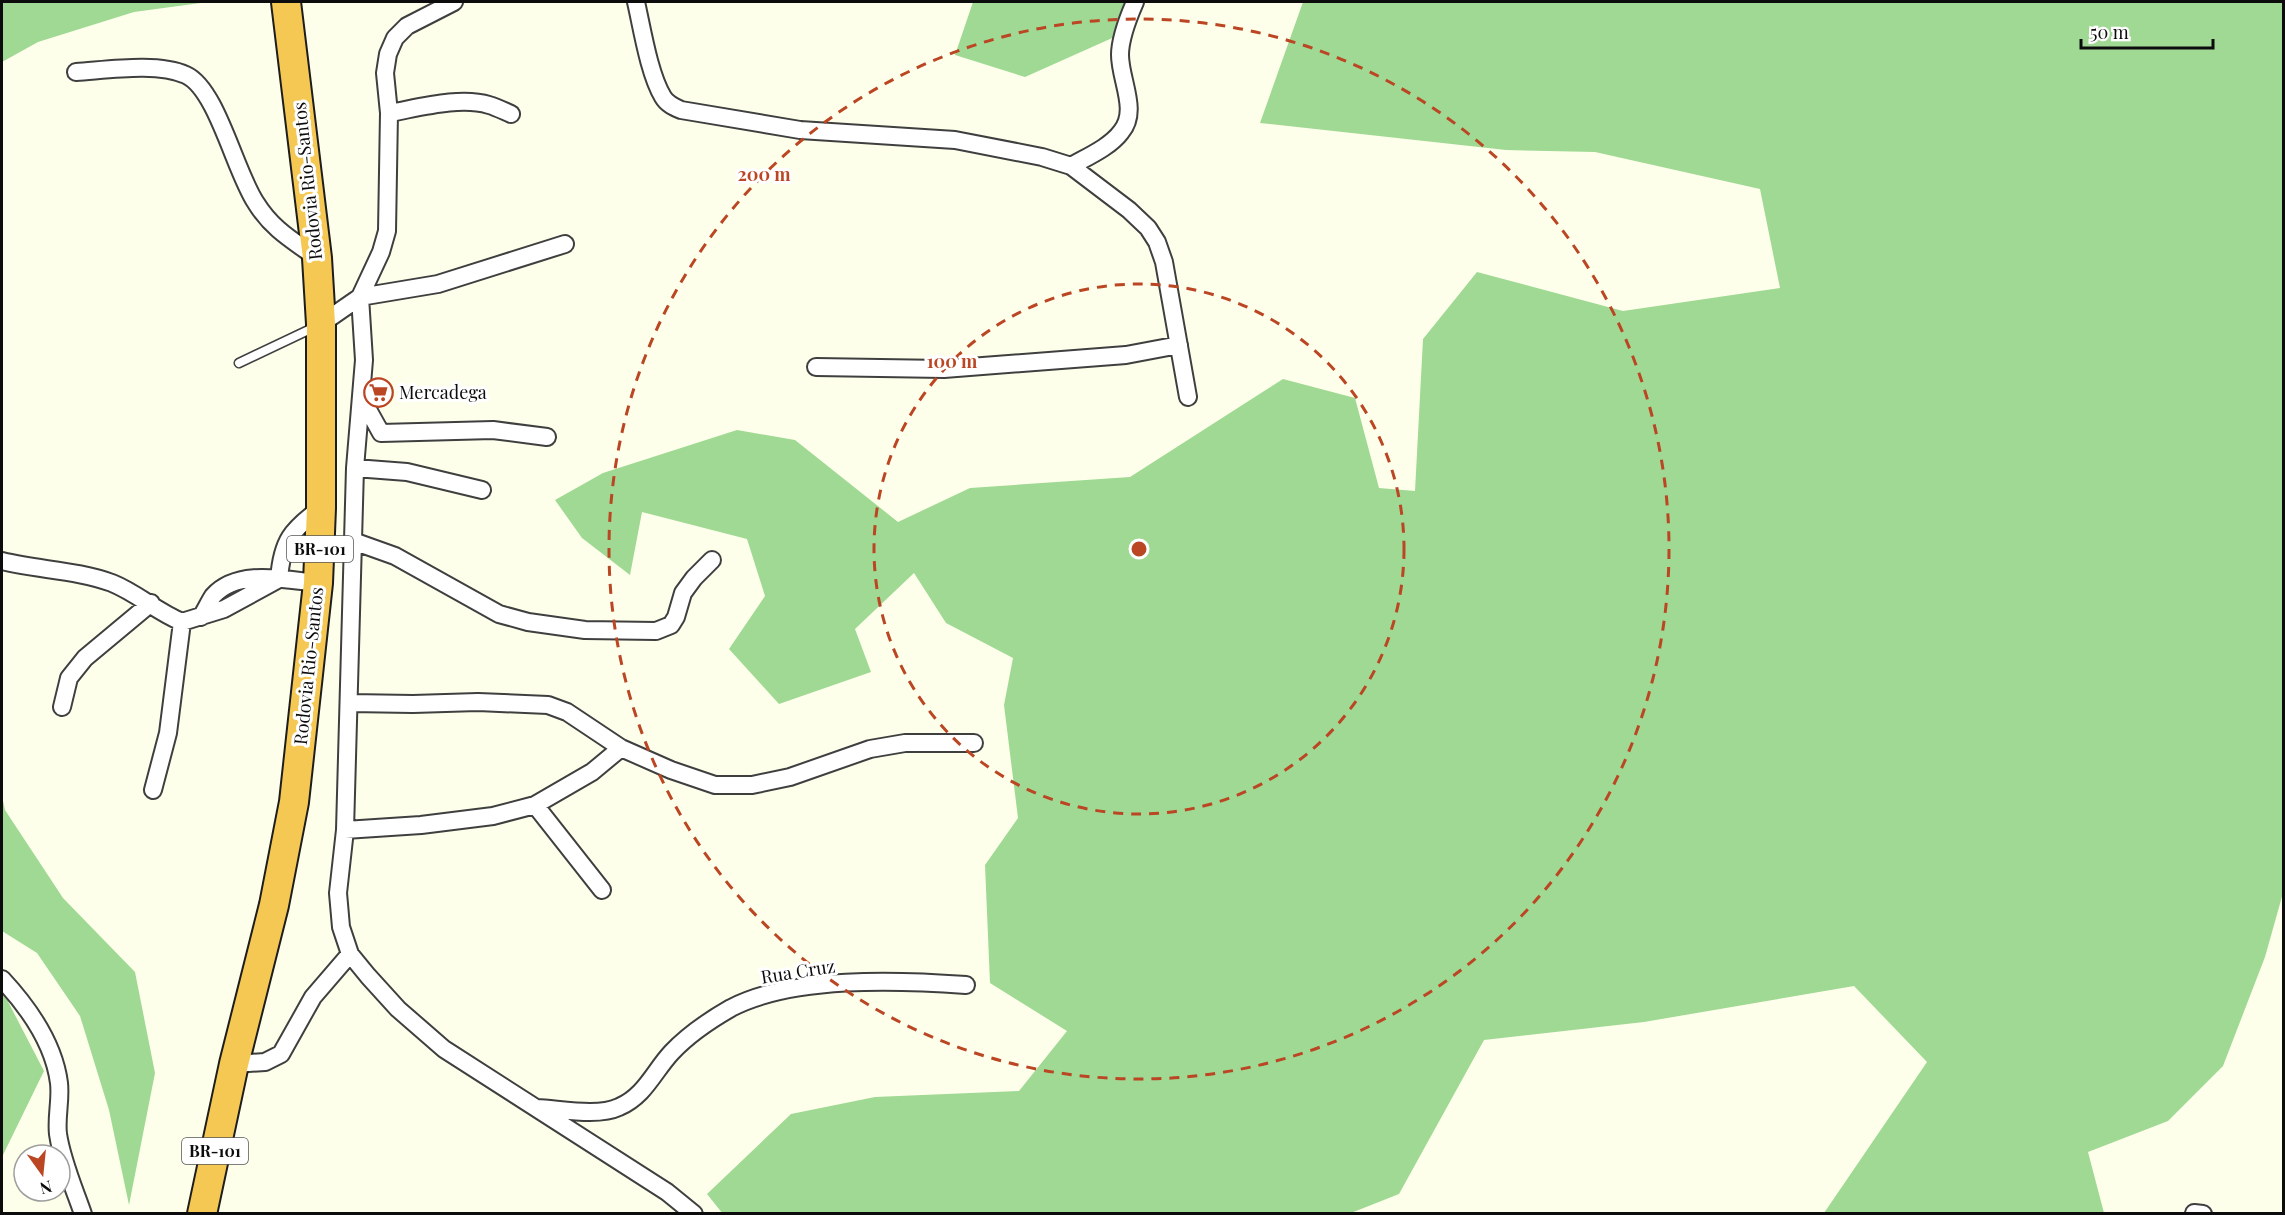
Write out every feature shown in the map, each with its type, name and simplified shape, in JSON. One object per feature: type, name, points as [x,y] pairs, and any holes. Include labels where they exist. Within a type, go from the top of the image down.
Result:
[{"type":"highway","name":"Rodovia Rio-Santos","points":[[202,1214],[234,1064],[274,905],[294,802],[318,583],[321,508],[321,324],[317,258],[286,2]]},
{"type":"street","points":[[454,2],[407,26],[395,38],[388,54],[385,73],[389,113],[387,231],[381,252],[360,297],[364,360],[355,460],[350,703],[345,830],[338,909],[350,954],[398,1009],[444,1049],[667,1192],[694,1214]]},
{"type":"street","points":[[636,2],[654,73],[663,97],[671,106],[681,110],[800,130],[955,140],[1042,157],[1071,166],[1129,210],[1148,228],[1157,242],[1164,262],[1188,397]]},
{"type":"street","points":[[1071,166],[1121,133],[1127,123],[1130,111],[1121,74],[1120,52],[1128,18],[1135,2]]},
{"type":"street","points":[[76,72],[165,69],[187,75],[201,86],[212,106],[254,201],[272,226],[317,258]]},
{"type":"street","points":[[389,113],[466,102],[487,104],[511,114]]},
{"type":"street","points":[[321,324],[360,297],[438,284],[565,244]]},
{"type":"street","points":[[816,367],[944,369],[1126,355],[1179,345]]},
{"type":"street","points":[[360,396],[381,433]]},
{"type":"street","points":[[355,460],[381,433],[493,430],[547,437]]},
{"type":"street","points":[[355,460],[482,490]]},
{"type":"street","points":[[279,579],[280,558],[290,535],[298,524],[321,508]]},
{"type":"street","points":[[353,541],[395,556],[499,614],[528,622],[585,630],[656,631],[671,625],[676,617],[683,593],[712,560]]},
{"type":"street","points":[[2,561],[45,570],[81,573],[113,584],[182,622],[224,609],[279,579],[318,583]]},
{"type":"street","points":[[62,707],[69,678],[85,658],[151,603]]},
{"type":"street","points":[[153,790],[168,733],[182,622]]},
{"type":"street","points":[[350,703],[478,702],[548,705],[567,712],[621,748],[671,770],[715,785],[752,785],[790,777],[870,749],[905,743],[974,743]]},
{"type":"street","points":[[345,830],[421,825],[493,816],[535,805],[592,772],[621,748]]},
{"type":"street","points":[[535,805],[602,890]]},
{"type":"street","points":[[234,1064],[265,1062],[281,1054],[312,997],[350,954]]},
{"type":"street","points":[[2,979],[17,995],[39,1028],[52,1056],[58,1082],[58,1131],[62,1152],[83,1214]]},
{"type":"street","name":"Rua Cruz","points":[[533,1107],[599,1112],[618,1108],[650,1083],[672,1052],[704,1025],[733,1007],[768,994],[821,985],[899,981],[966,986]]},
{"type":"street","points":[[2193,1213],[2203,1214]]},
{"type":"lane","points":[[239,363],[321,324]]},
{"type":"green space","points":[[2,2],[208,2],[134,12],[38,42],[2,62]]},
{"type":"green space","points":[[973,2],[1131,2],[1119,35],[1025,77],[955,55]]},
{"type":"green space","points":[[1303,2],[2283,2],[2283,893],[2265,957],[2223,1066],[2168,1121],[2088,1152],[2104,1213],[1824,1213],[1927,1062],[1854,986],[1644,1022],[1484,1040],[1399,1194],[1351,1213],[723,1214],[707,1194],[791,1114],[875,1097],[1019,1091],[1067,1031],[990,983],[985,865],[1018,818],[1004,705],[1013,658],[946,623],[914,573],[855,629],[871,672],[779,704],[729,649],[765,596],[747,539],[642,512],[630,575],[582,538],[555,500],[603,473],[737,430],[795,440],[898,522],[970,488],[1130,477],[1283,379],[1355,398],[1379,488],[1415,491],[1423,339],[1477,272],[1623,311],[1780,288],[1760,189],[1595,152],[1506,150],[1260,123]]},
{"type":"green space","points":[[2,796],[5,810],[63,898],[135,972],[155,1073],[129,1205],[109,1110],[80,1016],[37,953],[2,931]]},
{"type":"green space","points":[[2,990],[44,1071],[2,1157]]},
{"type":"place","name":"Mercadega","points":[[378,393]]}]
